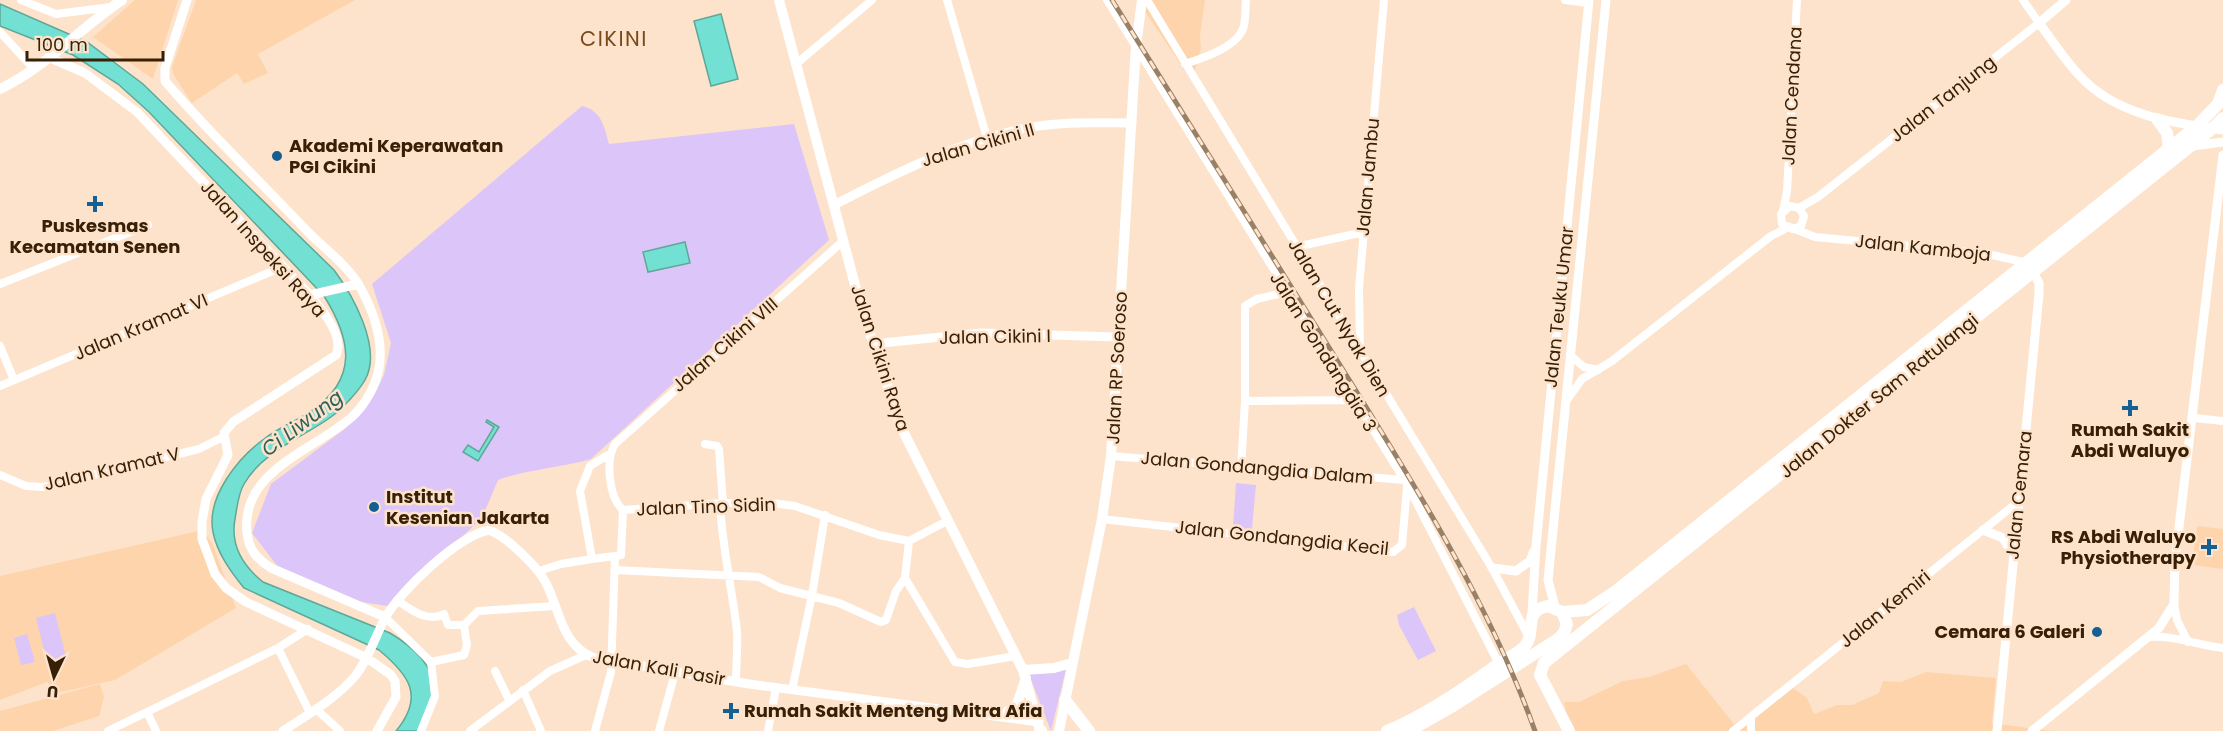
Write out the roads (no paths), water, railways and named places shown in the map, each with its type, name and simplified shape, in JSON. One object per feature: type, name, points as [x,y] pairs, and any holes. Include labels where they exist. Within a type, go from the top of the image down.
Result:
[{"type":"main road","points":[[0,89],[34,69],[122,0]]},
{"type":"main road","name":"Jalan Cikini Raya","points":[[779,0],[872,344],[901,428],[1016,656],[1024,674],[1040,728]]},
{"type":"main road","name":"Jalan RP Soeroso","points":[[1059,731],[1102,519],[1111,456],[1136,46],[1142,0]]},
{"type":"main road","name":"Jalan Dokter Sam Ratulangi","points":[[2031,267],[2197,126],[2218,104],[2223,90]]},
{"type":"main road","name":"Jalan Dokter Sam Ratulangi","points":[[1569,731],[1540,675],[1544,663],[1693,537],[2031,267],[2218,129],[2223,117]]},
{"type":"main road","points":[[2157,119],[2167,133],[2169,149]]},
{"type":"main road","name":"Jalan Dokter Sam Ratulangi","points":[[1532,614],[1545,606],[1587,610],[1693,537]]},
{"type":"main road","points":[[1408,731],[1453,706],[1558,639],[1568,624],[1559,609]]},
{"type":"main road","points":[[1387,731],[1449,697],[1524,646],[1529,637],[1532,614]]},
{"type":"main road","points":[[1002,716],[1017,704],[1024,674],[1072,663]]},
{"type":"main road","points":[[1065,700],[1089,731]]},
{"type":"street","points":[[21,0],[56,14],[95,7],[111,7]]},
{"type":"street","points":[[187,0],[165,68],[165,81],[358,284],[380,340],[380,365],[364,403],[352,416],[262,481],[253,496],[246,526],[250,547],[264,563],[384,621],[431,662],[435,696],[421,731]]},
{"type":"street","points":[[796,64],[872,0]]},
{"type":"street","points":[[947,0],[987,138]]},
{"type":"street","name":"Jalan Gondangdia 3","points":[[1107,0],[1406,483],[1499,664]]},
{"type":"street","name":"Jalan Cut Nyak Dien","points":[[1147,0],[1492,568],[1529,637]]},
{"type":"street","points":[[1185,64],[1216,51],[1237,37],[1244,26],[1246,0]]},
{"type":"street","name":"Jalan Jambu","points":[[1360,354],[1359,288],[1384,0]]},
{"type":"street","points":[[1565,0],[1588,2]]},
{"type":"street","name":"Jalan Teuku Umar","points":[[1559,609],[1548,580],[1606,0]]},
{"type":"street","name":"Jalan Cendana","points":[[1781,221],[1787,192],[1797,0]]},
{"type":"street","points":[[2023,0],[2079,76],[2106,98],[2123,108],[2157,119],[2218,129]]},
{"type":"street","name":"Jalan Tanjung","points":[[1790,229],[1804,218],[1807,208],[1818,197],[2066,0]]},
{"type":"street","name":"Jalan Teuku Umar","points":[[1532,614],[1536,546],[1588,2]]},
{"type":"street","points":[[1586,23],[1603,25]]},
{"type":"street","points":[[0,32],[34,69]]},
{"type":"street","name":"Jalan Inspeksi Raya","points":[[51,55],[85,73],[137,112],[282,267],[315,294],[329,322],[338,343],[336,355],[233,422],[223,437]]},
{"type":"street","name":"Jalan Cikini II","points":[[834,205],[911,165],[987,138],[1028,128],[1078,122],[1132,123]]},
{"type":"street","points":[[2192,146],[2223,142]]},
{"type":"street","points":[[2188,642],[2177,620],[2174,604],[2175,561],[2194,417],[2223,158]]},
{"type":"street","points":[[1570,190],[1587,192]]},
{"type":"street","name":"Jalan Cendana","points":[[1787,192],[1804,218]]},
{"type":"street","name":"Jalan Tanjung","points":[[1783,210],[1797,207],[1818,197]]},
{"type":"street","points":[[1804,218],[1818,237]]},
{"type":"street","points":[[1564,406],[1578,382],[1598,370],[1772,236],[1790,229],[1781,221],[1772,236]]},
{"type":"street","points":[[0,284],[148,225]]},
{"type":"street","name":"Jalan Kamboja","points":[[1790,229],[1818,237],[1983,253],[2031,267]]},
{"type":"street","points":[[1296,247],[1364,232]]},
{"type":"street","name":"Jalan Cikini VIII","points":[[592,559],[580,491],[590,466],[611,453],[628,430],[843,241]]},
{"type":"street","name":"Jalan Kramat VI","points":[[0,386],[282,267]]},
{"type":"street","name":"Jalan Cemara","points":[[1999,729],[2013,555],[2039,294],[2039,283],[2031,267]]},
{"type":"street","points":[[315,294],[358,284]]},
{"type":"street","points":[[1241,468],[1245,401],[1244,314],[1247,303],[1287,292]]},
{"type":"street","name":"Jalan Cikini I","points":[[872,344],[981,333],[1118,337]]},
{"type":"street","points":[[0,346],[14,380]]},
{"type":"street","points":[[1554,354],[1571,356],[1584,367],[1598,370]]},
{"type":"street","points":[[1245,401],[1353,400]]},
{"type":"street","points":[[2194,417],[2223,421]]},
{"type":"street","points":[[223,437],[228,455],[215,477],[203,511],[202,539],[211,564],[226,588],[246,602],[368,655],[391,675],[397,689],[393,706],[377,731]]},
{"type":"street","name":"Jalan Kramat V","points":[[0,475],[26,486],[43,487],[199,449],[223,437]]},
{"type":"street","points":[[705,444],[719,448],[723,557],[730,576],[737,634],[736,682]]},
{"type":"street","name":"Jalan Tino Sidin","points":[[611,453],[609,467],[613,489],[617,505],[623,510],[722,503],[772,503],[795,506],[879,535],[909,541]]},
{"type":"street","name":"Jalan Gondangdia Dalam","points":[[1111,456],[1406,483]]},
{"type":"street","name":"Jalan Gondangdia Kecil","points":[[1102,519],[1393,552],[1402,544],[1406,483]]},
{"type":"street","name":"Jalan Kemiri","points":[[1734,731],[2019,501]]},
{"type":"street","points":[[539,571],[561,564],[621,555],[623,510]]},
{"type":"street","points":[[792,690],[812,595],[825,515]]},
{"type":"street","points":[[615,570],[759,576],[780,588],[839,603],[880,622],[886,620],[897,591],[905,578],[909,541],[947,521]]},
{"type":"street","points":[[1983,530],[2003,538],[2013,555]]},
{"type":"street","name":"Jalan Kali Pasir","points":[[283,731],[313,711],[353,678],[397,600],[456,548],[483,531],[494,532],[539,571],[569,639],[586,655],[674,676],[1002,716],[1040,728]]},
{"type":"street","points":[[1492,568],[1516,571],[1530,561],[1536,546]]},
{"type":"street","points":[[595,731],[609,681],[615,556]]},
{"type":"street","points":[[905,578],[955,662],[968,664],[1016,656]]},
{"type":"street","points":[[397,600],[418,615],[437,618],[444,614],[448,625],[464,625],[478,611],[484,609],[523,610],[555,606]]},
{"type":"street","points":[[2032,731],[2159,628],[2174,604]]},
{"type":"street","points":[[431,662],[464,655],[467,645],[464,625]]},
{"type":"street","points":[[108,731],[278,648],[308,629]]},
{"type":"street","points":[[2146,637],[2170,636],[2188,642],[2223,648]]},
{"type":"street","points":[[278,648],[313,711],[340,731]]},
{"type":"street","points":[[474,730],[509,700],[550,671],[586,655]]},
{"type":"street","points":[[495,671],[509,700]]},
{"type":"street","points":[[659,731],[674,676]]},
{"type":"street","points":[[768,731],[776,688]]},
{"type":"street","points":[[523,690],[541,731]]},
{"type":"street","points":[[147,712],[156,731]]},
{"type":"street","points":[[1751,718],[1751,731]]},
{"type":"water","name":"Ci Liwung","points":[[0,4],[87,42],[143,84],[334,270],[349,293],[368,337],[370,367],[365,380],[335,414],[272,454],[252,473],[239,497],[234,538],[244,562],[263,582],[390,633],[422,658],[432,676],[433,686],[431,700],[418,731],[396,731],[410,707],[411,697],[410,687],[405,677],[390,659],[379,650],[244,588],[221,555],[213,532],[214,505],[219,492],[244,457],[275,431],[311,411],[337,386],[346,358],[344,343],[340,328],[324,296],[149,112],[118,84],[73,55],[0,26]]},
{"type":"water","points":[[721,14],[738,79],[711,86],[694,21]]},
{"type":"water","points":[[685,242],[690,263],[648,272],[643,252]]},
{"type":"water","points":[[487,420],[499,427],[478,461],[463,452],[468,445],[479,452],[494,427],[486,422]]},
{"type":"railway","points":[[1112,0],[1419,493],[1494,633],[1535,731]]},
{"type":"place","name":"Akademi Keperawatan PGI Cikini","points":[[277,156]]},
{"type":"place","name":"Puskesmas Kecamatan Senen","points":[[95,204]]},
{"type":"place","name":"Rumah Sakit Abdi Waluyo","points":[[2130,408]]},
{"type":"place","name":"Institut Kesenian Jakarta","points":[[374,507]]},
{"type":"place","name":"RS Abdi Waluyo Physiotherapy","points":[[2209,547]]},
{"type":"place","name":"Cemara 6 Galeri","points":[[2097,632]]},
{"type":"place","name":"Rumah Sakit Menteng Mitra Afia","points":[[731,711]]},
{"type":"district","name":"CIKINI","points":[[614,39]]}]
